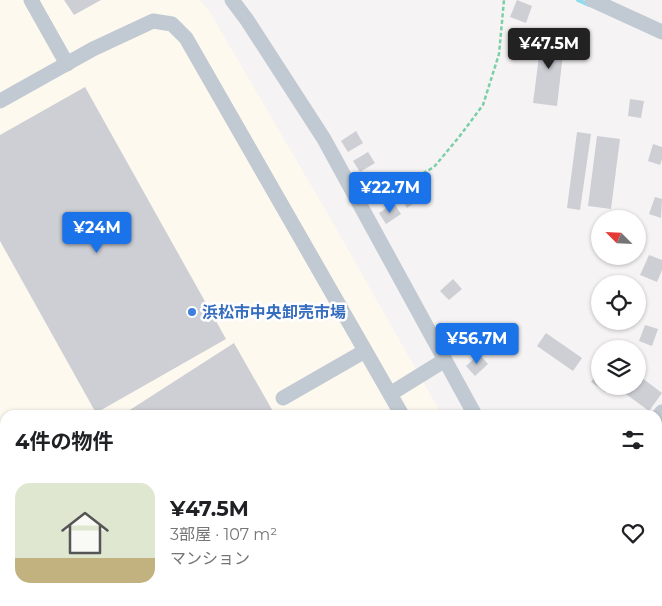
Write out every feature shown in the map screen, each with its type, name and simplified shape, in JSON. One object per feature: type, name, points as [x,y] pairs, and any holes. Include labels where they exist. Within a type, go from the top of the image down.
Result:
[{"type":"street","points":[[31,0],[67,64]]},
{"type":"street","points":[[232,0],[324,139],[472,410]]},
{"type":"street","points":[[592,0],[662,32]]},
{"type":"street","points":[[0,101],[93,49],[153,21],[172,24],[186,38],[399,410]]},
{"type":"street","points":[[283,398],[366,351]]},
{"type":"street","points":[[390,394],[445,360]]},
{"type":"path","points":[[362,208],[434,167],[483,105],[499,54],[504,0]]},
{"type":"shaded area","name":"浜松市中央卸売市場","points":[[0,0],[199,0],[208,9],[439,410],[0,410]]},
{"type":"building","points":[[64,0],[101,0],[74,15]]},
{"type":"building","points":[[517,0],[532,6],[526,23],[510,17]]},
{"type":"building","points":[[542,33],[565,36],[557,106],[533,103]]},
{"type":"building","points":[[85,87],[226,339],[101,410],[94,410],[0,241],[0,135]]},
{"type":"building","points":[[630,99],[644,101],[641,118],[628,116]]},
{"type":"building","points":[[356,131],[363,143],[348,152],[341,141]]},
{"type":"building","points":[[577,132],[591,134],[580,210],[567,208]]},
{"type":"building","points":[[597,136],[620,139],[611,209],[588,206]]},
{"type":"building","points":[[653,144],[662,147],[660,165],[648,161]]},
{"type":"building","points":[[368,152],[375,163],[360,172],[353,161]]},
{"type":"building","points":[[376,173],[383,184],[368,194],[361,183]]},
{"type":"building","points":[[415,187],[422,198],[407,208],[400,197]]},
{"type":"building","points":[[655,197],[662,199],[661,218],[649,214]]},
{"type":"building","points":[[394,203],[401,214],[386,224],[379,213]]},
{"type":"building","points":[[649,255],[662,260],[662,270],[657,282],[646,277],[646,275],[640,275]]},
{"type":"building","points":[[453,279],[462,289],[449,300],[440,291]]},
{"type":"building","points":[[646,325],[658,329],[652,346],[646,344],[646,340],[639,340],[643,330],[646,330]]},
{"type":"building","points":[[464,332],[476,344],[467,354],[454,341]]},
{"type":"building","points":[[546,333],[582,358],[573,371],[537,346]]},
{"type":"building","points":[[234,343],[272,410],[130,410]]},
{"type":"building","points":[[479,354],[488,364],[475,376],[466,366]]},
{"type":"building","points":[[646,381],[662,393],[650,410],[627,395],[646,395]]},
{"type":"waterway","points":[[578,0],[589,5]]},
{"type":"place","name":"浜松市中央卸売市場","points":[[192,312]]}]
